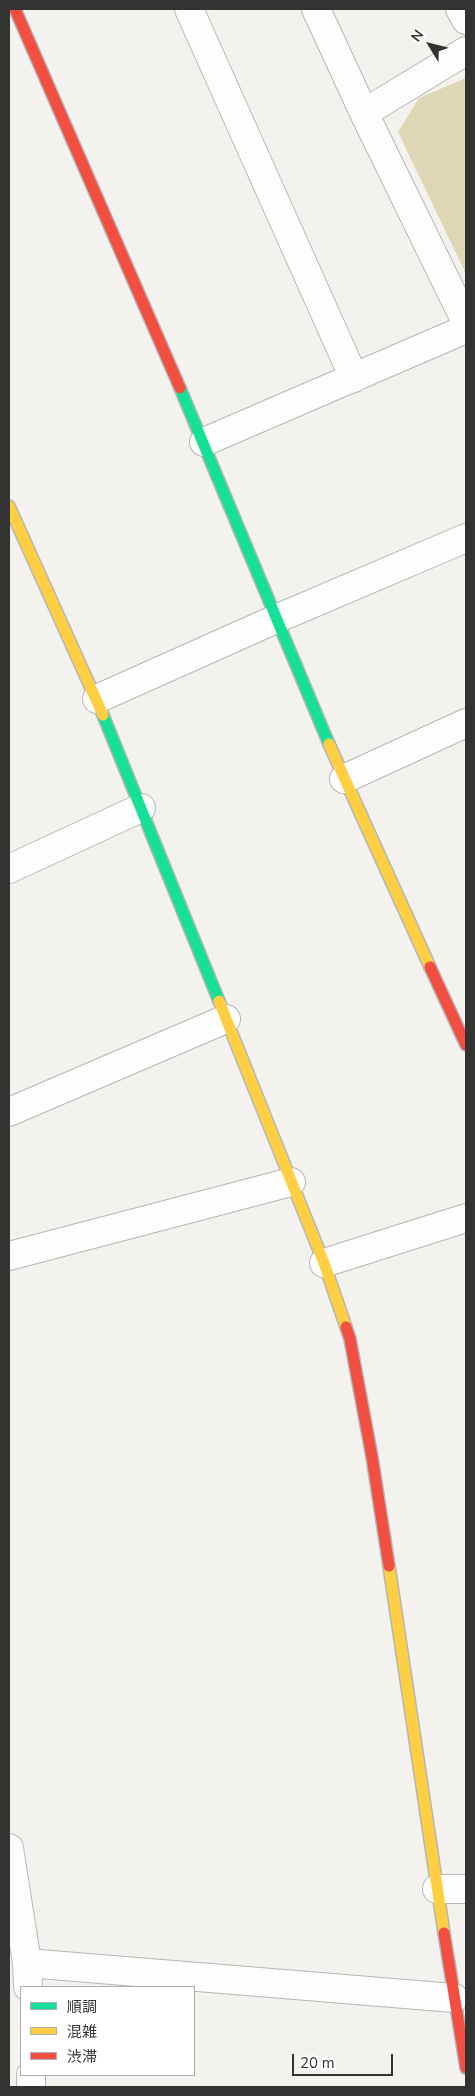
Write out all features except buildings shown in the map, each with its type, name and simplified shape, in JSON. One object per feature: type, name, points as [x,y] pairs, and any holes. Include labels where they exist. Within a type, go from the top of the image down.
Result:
[{"type":"street","points":[[15,9],[204,442],[276,620],[344,779],[466,1045]]},
{"type":"street","points":[[189,9],[354,378]]},
{"type":"street","points":[[316,9],[364,113],[466,322]]},
{"type":"street","points":[[460,9],[466,20]]},
{"type":"street","points":[[364,113],[466,52]]},
{"type":"street","points":[[204,442],[466,329]]},
{"type":"street","points":[[9,506],[97,699],[324,1262],[350,1339],[372,1457],[466,2068]]},
{"type":"street","points":[[97,699],[466,538]]},
{"type":"street","points":[[344,779],[466,723]]},
{"type":"street","points":[[9,869],[141,808]]},
{"type":"street","points":[[9,1112],[226,1019]]},
{"type":"street","points":[[9,1256],[292,1182]]},
{"type":"street","points":[[324,1262],[466,1218]]},
{"type":"street","points":[[9,1848],[27,1975],[454,1998]]},
{"type":"street","points":[[437,1889],[466,1889]]},
{"type":"shaded area","points":[[466,78],[466,274],[398,132],[419,98]]},
{"type":"traffic: fast","points":[[180,388],[329,744]]},
{"type":"traffic: fast","points":[[103,715],[219,1001]]},
{"type":"traffic: slow","points":[[9,506],[103,715]]},
{"type":"traffic: slow","points":[[329,744],[430,967]]},
{"type":"traffic: slow","points":[[219,1001],[324,1263],[346,1327]]},
{"type":"traffic: slow","points":[[389,1566],[444,1933]]},
{"type":"traffic: jam","points":[[15,9],[180,388]]},
{"type":"traffic: jam","points":[[430,967],[466,1045]]},
{"type":"traffic: jam","points":[[346,1327],[350,1339],[372,1457],[389,1566]]},
{"type":"traffic: jam","points":[[444,1933],[466,2068]]}]
